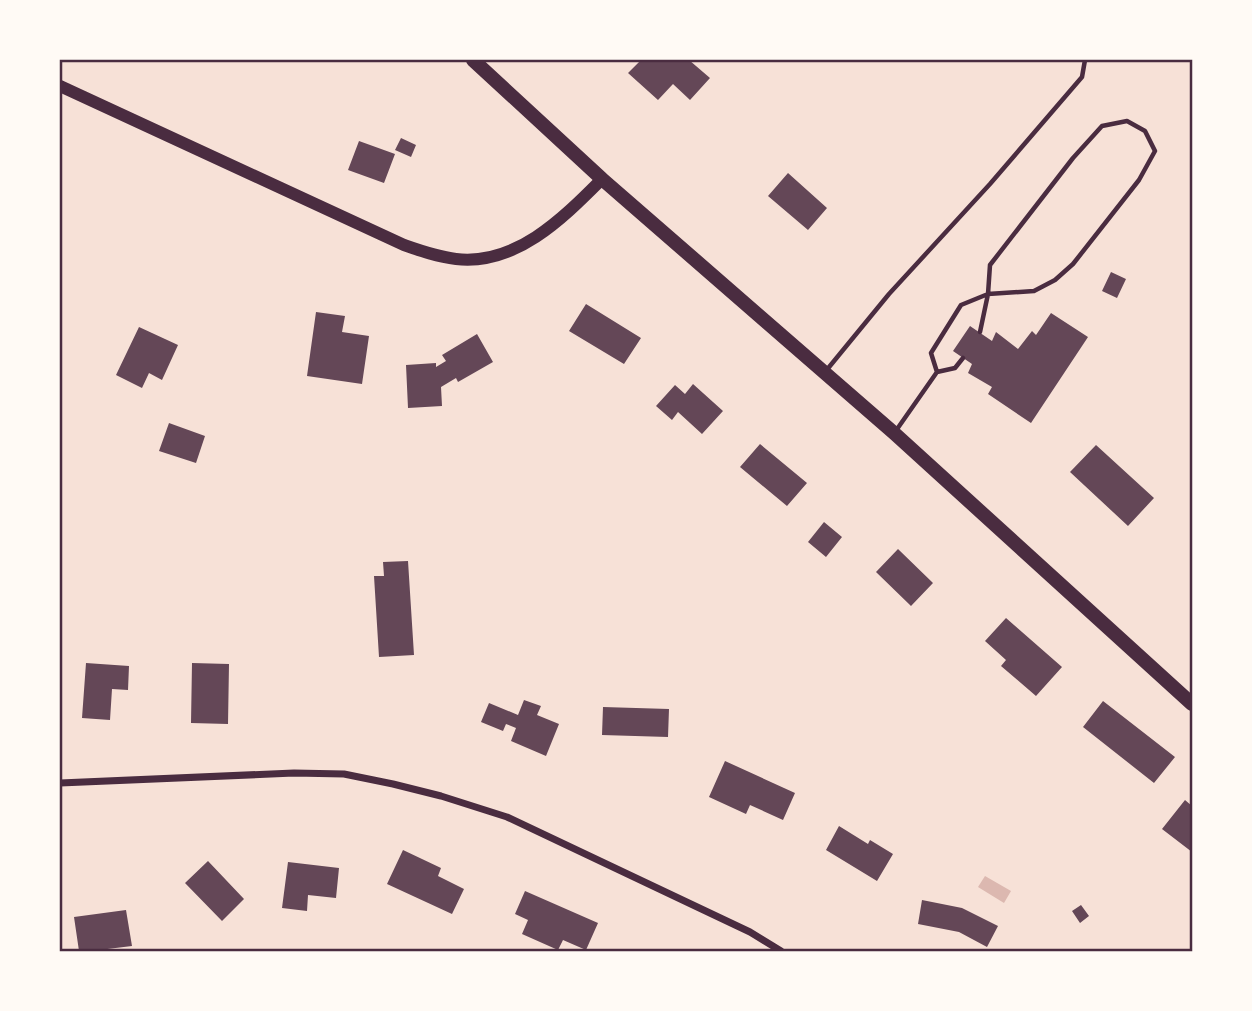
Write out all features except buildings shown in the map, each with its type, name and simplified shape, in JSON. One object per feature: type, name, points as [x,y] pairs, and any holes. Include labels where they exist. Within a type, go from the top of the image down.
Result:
[{"type":"main road","points":[[473,60],[601,178],[894,433],[1192,704]]},
{"type":"street","points":[[60,86],[404,245],[458,259],[486,258],[533,240],[574,206],[601,178]]},
{"type":"street","points":[[60,783],[294,773],[344,775],[393,783],[507,817],[738,927],[781,951]]},
{"type":"lane","points":[[824,372],[1082,77],[1085,60]]},
{"type":"lane","points":[[937,372],[931,353],[961,305],[988,294],[1034,291],[1055,280],[1073,264],[1139,180],[1155,151],[1145,131],[1127,121],[1102,126],[1073,158],[990,265],[988,294],[980,332]]},
{"type":"lane","points":[[894,433],[937,372],[955,368],[962,358]]},
{"type":"shaded area","points":[[985,876],[1011,891],[1004,903],[978,887]]}]
